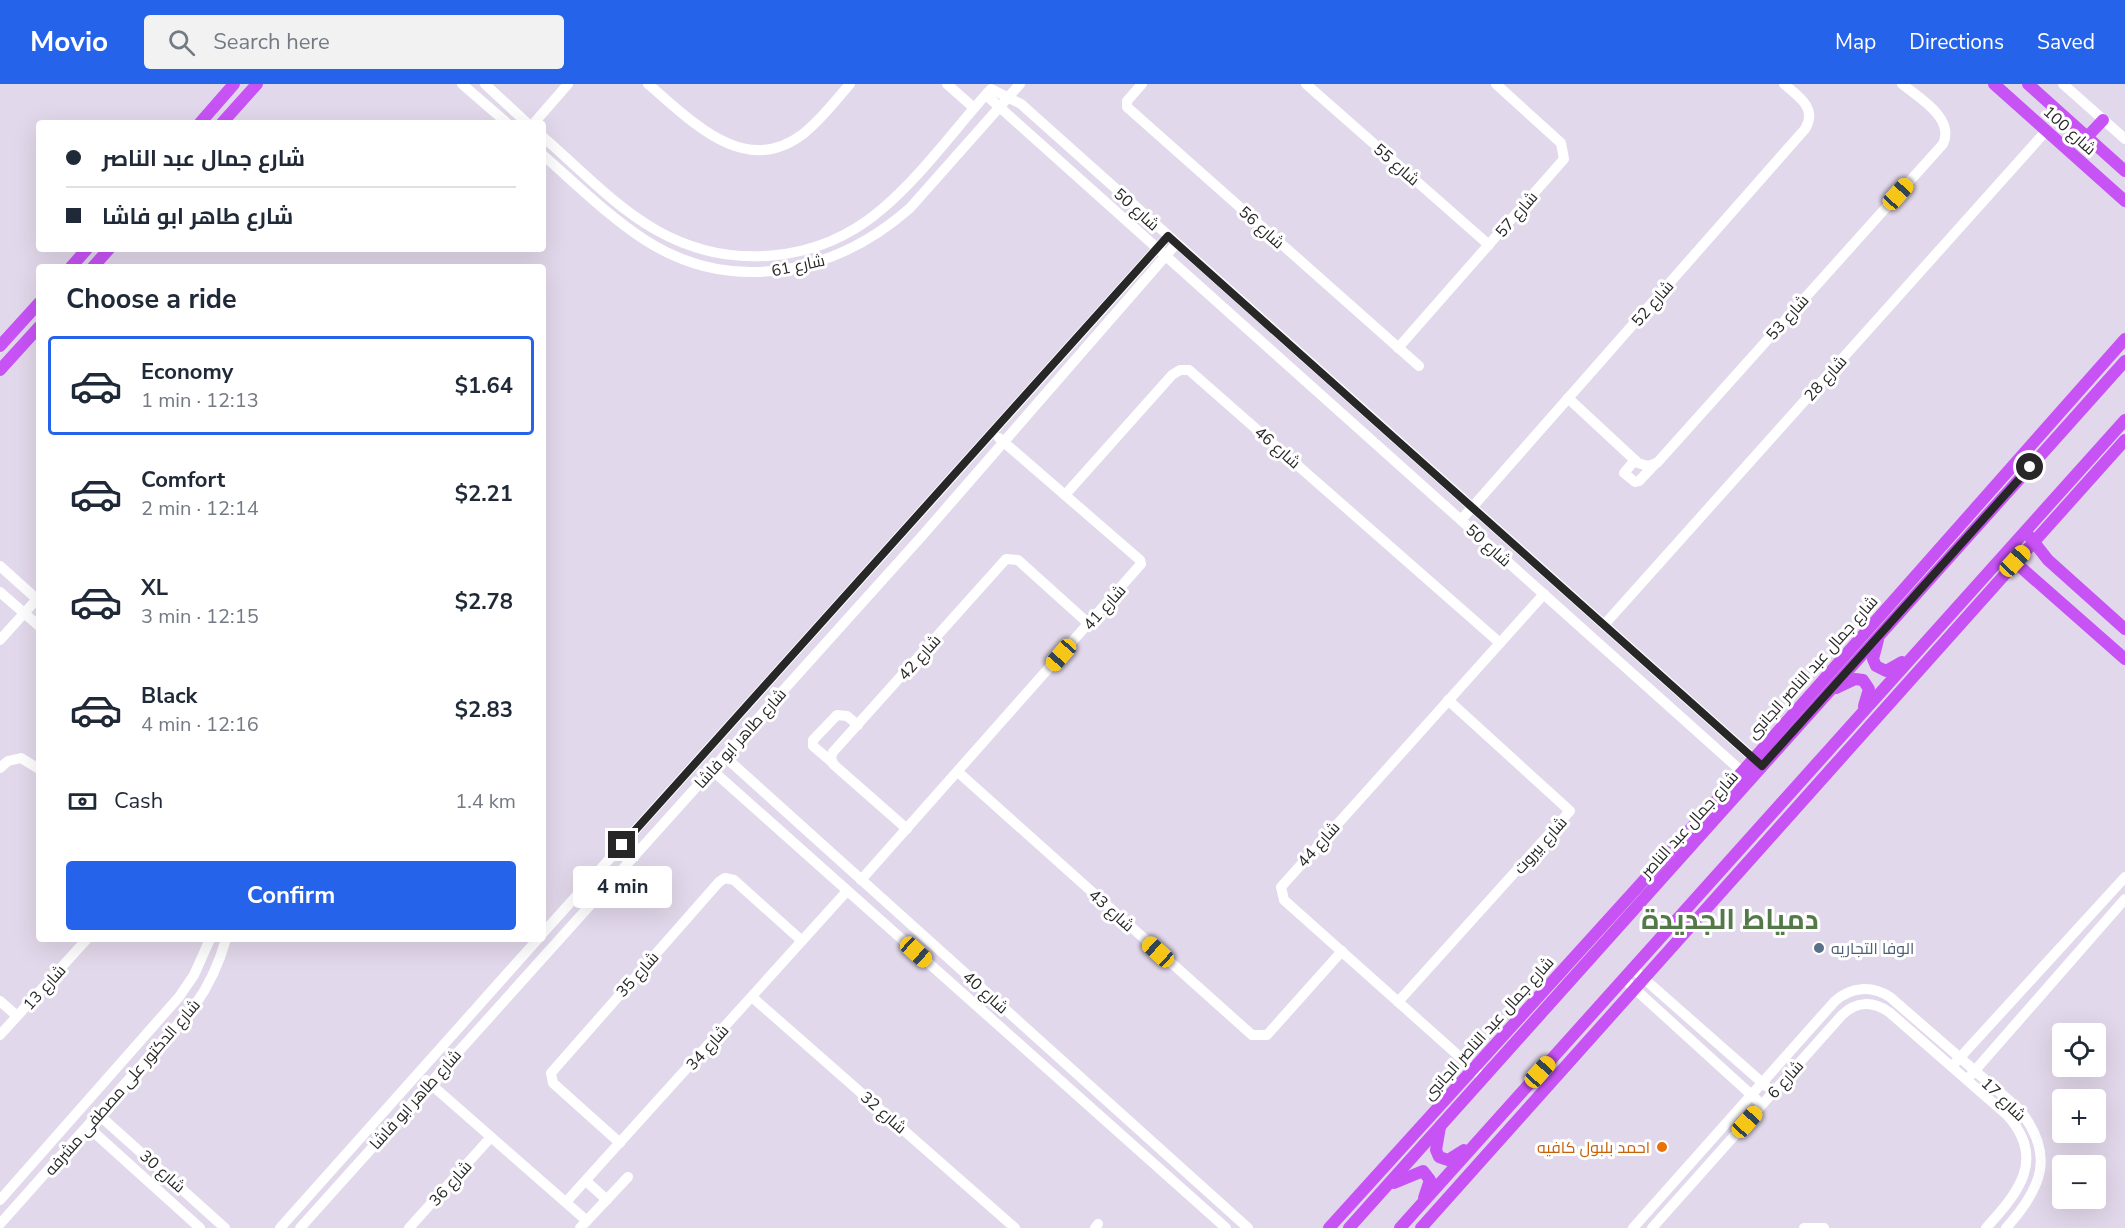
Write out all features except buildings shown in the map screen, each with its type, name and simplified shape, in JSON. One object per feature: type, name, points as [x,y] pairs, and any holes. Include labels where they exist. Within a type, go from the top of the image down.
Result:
[{"type":"main road","points":[[203,120],[234,84]]},
{"type":"main road","points":[[225,120],[257,84]]},
{"type":"main road","name":"شارع 100","points":[[1994,84],[2125,201]]},
{"type":"main road","name":"شارع 100","points":[[2028,84],[2125,171]]},
{"type":"main road","points":[[2087,137],[2103,120]]},
{"type":"main road","points":[[74,264],[84,252]]},
{"type":"main road","points":[[96,264],[106,252]]},
{"type":"main road","points":[[0,346],[36,306]]},
{"type":"main road","points":[[0,370],[36,330]]},
{"type":"main road","name":"شارع جمال عبد الناصر الجانبى","points":[[1329,1228],[1473,1069],[1746,776],[1971,512],[2125,339]]},
{"type":"main road","name":"شارع جمال عبد الناصر","points":[[1758,762],[1830,692],[2125,361]]},
{"type":"main road","points":[[2029,537],[2125,420]]},
{"type":"main road","points":[[1400,1228],[1914,656],[2125,440]]},
{"type":"main road","points":[[1971,512],[1982,520]]},
{"type":"main road","points":[[2029,537],[2048,560],[2125,629]]},
{"type":"main road","points":[[2010,557],[2125,659]]},
{"type":"main road","points":[[1387,1186],[1417,1171],[1426,1172],[1430,1180],[1418,1208],[1424,1225],[1796,809],[2010,557]]},
{"type":"main road","points":[[1879,635],[1874,659],[1879,669],[1889,670],[1914,656]]},
{"type":"main road","points":[[1830,692],[1855,679],[1866,682],[1869,693],[1858,718]]},
{"type":"main road","name":"شارع جمال عبد الناصر","points":[[1349,1228],[1746,776]]},
{"type":"main road","points":[[1784,800],[1796,809]]},
{"type":"main road","points":[[1440,1125],[1436,1150],[1443,1160],[1451,1160],[1480,1140]]},
{"type":"street","points":[[462,84],[503,120]]},
{"type":"street","points":[[537,120],[568,84]]},
{"type":"street","points":[[648,84],[710,136],[724,143],[755,149],[779,146],[800,136],[850,84]]},
{"type":"street","points":[[947,84],[974,108]]},
{"type":"street","name":"شارع 61","points":[[546,158],[611,215],[647,242],[668,253],[713,268],[754,274],[802,268],[841,255],[894,222],[910,208],[1020,84]]},
{"type":"street","name":"شارع 56","points":[[1142,84],[1127,101],[1127,107],[1419,366]]},
{"type":"street","name":"شارع 55","points":[[1306,84],[1489,245]]},
{"type":"street","name":"شارع 57","points":[[1398,348],[1560,163],[1565,153],[1562,143],[1496,84]]},
{"type":"street","name":"شارع 52","points":[[1461,520],[1805,129],[1810,115],[1807,106],[1784,84]]},
{"type":"street","name":"شارع 53","points":[[1657,463],[1942,144],[1946,133],[1943,121],[1902,84]]},
{"type":"street","points":[[2064,84],[2125,139]]},
{"type":"street","points":[[480,100],[490,86],[524,120]]},
{"type":"street","name":"شارع 61","points":[[546,140],[620,204],[674,239],[716,253],[760,257],[797,252],[849,232],[880,211],[991,89]]},
{"type":"street","name":"شارع 50","points":[[991,89],[1021,104],[1758,762]]},
{"type":"street","name":"شارع 50","points":[[991,89],[999,107],[1746,776]]},
{"type":"street","name":"شارع 28","points":[[1604,625],[2046,131]]},
{"type":"street","points":[[611,215],[620,204]]},
{"type":"street","name":"شارع طاهر ابو فاشا","points":[[300,1228],[1004,442],[1172,240]]},
{"type":"street","name":"شارع طاهر ابو فاشا","points":[[546,930],[992,433],[1162,252]]},
{"type":"street","name":"شارع 46","points":[[1065,495],[1172,375],[1180,370],[1189,370],[1500,643]]},
{"type":"street","points":[[1568,398],[1635,460],[1643,465],[1657,463]]},
{"type":"street","name":"شارع 41","points":[[861,880],[1142,563],[992,433]]},
{"type":"street","points":[[1635,460],[1624,474],[1635,482],[1657,463]]},
{"type":"street","name":"شارع 42","points":[[833,764],[831,754],[1006,559],[1018,560],[1089,624]]},
{"type":"street","points":[[0,567],[36,598]]},
{"type":"street","points":[[0,592],[36,623]]},
{"type":"street","name":"شارع 44","points":[[1483,1077],[1284,900],[1281,892],[1283,883],[1544,594]]},
{"type":"street","points":[[0,640],[36,602]]},
{"type":"street","name":"شارع بيروت","points":[[1398,1002],[1570,811],[1448,700]]},
{"type":"street","points":[[858,725],[844,715],[837,715],[813,740],[813,746],[907,829]]},
{"type":"street","name":"شارع 40","points":[[724,756],[1248,1228]]},
{"type":"street","points":[[1,766],[21,758],[36,767]]},
{"type":"street","name":"شارع 40","points":[[712,770],[1226,1228]]},
{"type":"street","name":"شارع 43","points":[[958,772],[1252,1035],[1267,1035],[1342,951]]},
{"type":"street","name":"شارع 35","points":[[620,1143],[553,1083],[551,1073],[719,882],[729,877],[734,880],[802,940]]},
{"type":"street","points":[[1952,1067],[2125,877]]},
{"type":"street","name":"شارع 34","points":[[566,1202],[848,891]]},
{"type":"street","points":[[1967,1080],[2125,898]]},
{"type":"street","name":"شارع 13","points":[[0,1035],[84,942]]},
{"type":"street","name":"شارع الدكتور على مصطفى مشرفه","points":[[0,1200],[179,997],[194,975],[209,942]]},
{"type":"street","name":"شارع الدكتور على مصطفى مشرفه","points":[[0,1224],[195,1005],[208,986],[219,963],[225,942]]},
{"type":"street","name":"شارع طاهر ابو فاشا","points":[[280,1228],[535,942]]},
{"type":"street","points":[[1633,969],[1773,1092]]},
{"type":"street","points":[[1624,979],[1762,1105]]},
{"type":"street","name":"شارع 6","points":[[1633,1228],[1840,997],[1850,991],[1868,989],[1890,997]]},
{"type":"street","name":"شارع 32","points":[[752,997],[1015,1228]]},
{"type":"street","name":"شارع 17","points":[[1890,997],[2019,1109],[2031,1125],[2040,1150],[2040,1176],[2034,1193],[2006,1228]]},
{"type":"street","points":[[0,1000],[17,1016]]},
{"type":"street","name":"شارع 6","points":[[1652,1228],[1842,1015],[1855,1006],[1865,1004],[1880,1006],[1909,1030]]},
{"type":"street","name":"شارع 17","points":[[1909,1030],[2012,1121],[2020,1134],[2026,1156],[2023,1178],[2017,1192],[1986,1228]]},
{"type":"street","points":[[118,1068],[129,1078]]},
{"type":"street","points":[[1739,1084],[1750,1072]]},
{"type":"street","points":[[418,1074],[566,1202],[584,1224],[628,1177]]},
{"type":"street","name":"شارع 30","points":[[99,1115],[225,1228]]},
{"type":"street","name":"شارع 30","points":[[88,1127],[200,1228]]},
{"type":"street","name":"شارع 36","points":[[409,1228],[491,1137]]},
{"type":"street","points":[[0,1180],[10,1189]]},
{"type":"street","points":[[586,1181],[607,1200]]},
{"type":"street","points":[[1804,1228],[1824,1228]]},
{"type":"place","name":"الوفا التجاريه","points":[[1819,948]]},
{"type":"place","name":"احمد بلبول كافيه","points":[[1662,1147]]},
{"type":"district","name":"دمياط الجديدة","points":[[1730,919]]},
{"type":"route","points":[[622,845],[1168,236],[1762,766],[2030,467]]}]
